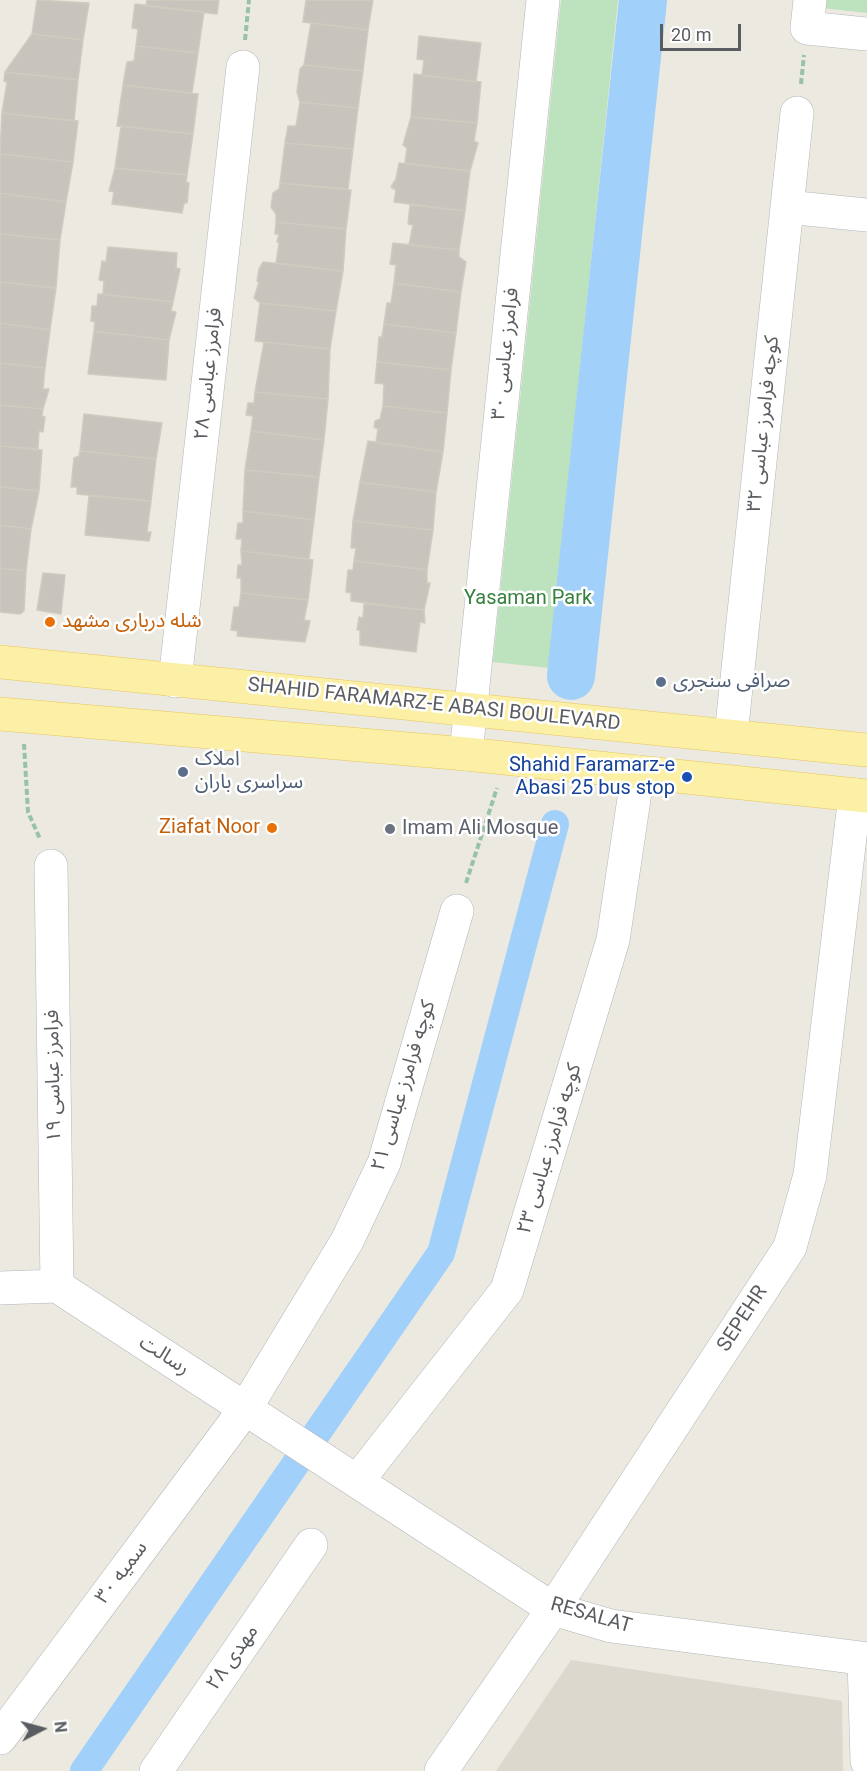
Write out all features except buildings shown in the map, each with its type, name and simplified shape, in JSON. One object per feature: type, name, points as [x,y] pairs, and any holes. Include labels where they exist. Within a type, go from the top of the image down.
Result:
[{"type":"main road","name":"SHAHID FARAMARZ-E ABASI BOULEVARD","points":[[0,662],[867,750]]},
{"type":"main road","points":[[11,715],[466,754],[861,795]]},
{"type":"street","name":"فرامرز عباسی ۳۰","points":[[466,754],[543,0]]},
{"type":"street","points":[[808,14],[867,34]]},
{"type":"street","name":"فرامرز عباسی ۲۸","points":[[175,681],[243,68]]},
{"type":"street","name":"کوچه فرامرز عباسی ۳۲","points":[[731,735],[797,113]]},
{"type":"street","points":[[787,207],[867,215]]},
{"type":"street","name":"کوچه فرامرز عباسی ۲۳","points":[[358,1480],[507,1290],[613,940],[638,772]]},
{"type":"street","name":"SEPEHR","points":[[441,1771],[553,1609],[790,1246],[810,1175],[861,795]]},
{"type":"street","name":"فرامرز عباسی ۱۹","points":[[51,866],[57,1286]]},
{"type":"street","name":"کوچه فرامرز عباسی ۲۱","points":[[258,1417],[384,1163],[457,911]]},
{"type":"street","points":[[0,1288],[57,1286]]},
{"type":"street","name":"رسالت","points":[[57,1286],[319,1457]]},
{"type":"street","name":"سمیه ۳۰","points":[[0,1738],[258,1417]]},
{"type":"street","name":"RESALAT","points":[[319,1457],[358,1480],[553,1609],[611,1626],[865,1659]]},
{"type":"street","name":"مهدی ۲۸","points":[[156,1771],[311,1545]]},
{"type":"street","points":[[865,1659],[867,1761]]},
{"type":"path","points":[[243,68],[249,0]]},
{"type":"path","points":[[797,113],[808,14]]},
{"type":"path","points":[[11,715],[28,812],[51,866]]},
{"type":"path","points":[[457,911],[507,759]]},
{"type":"shaded area","points":[[571,1660],[842,1701],[843,1771],[496,1771]]},
{"type":"green space","name":"Yasaman Park","points":[[561,0],[618,0],[549,668],[493,662]]},
{"type":"green space","points":[[823,0],[867,0],[867,13],[822,8]]},
{"type":"waterway","points":[[571,676],[643,0]]},
{"type":"waterway","points":[[84,1771],[441,1253],[555,824]]},
{"type":"place","name":"شله درباری مشهد","points":[[50,622]]},
{"type":"place","name":"صرافی سنجری","points":[[661,682]]},
{"type":"place","name":"املاک سراسری باران","points":[[183,772]]},
{"type":"place","name":"Shahid Faramarz-e Abasi 25 bus stop","points":[[687,777]]},
{"type":"place","name":"Ziafat Noor","points":[[272,828]]},
{"type":"place","name":"Imam Ali Mosque","points":[[390,829]]}]
